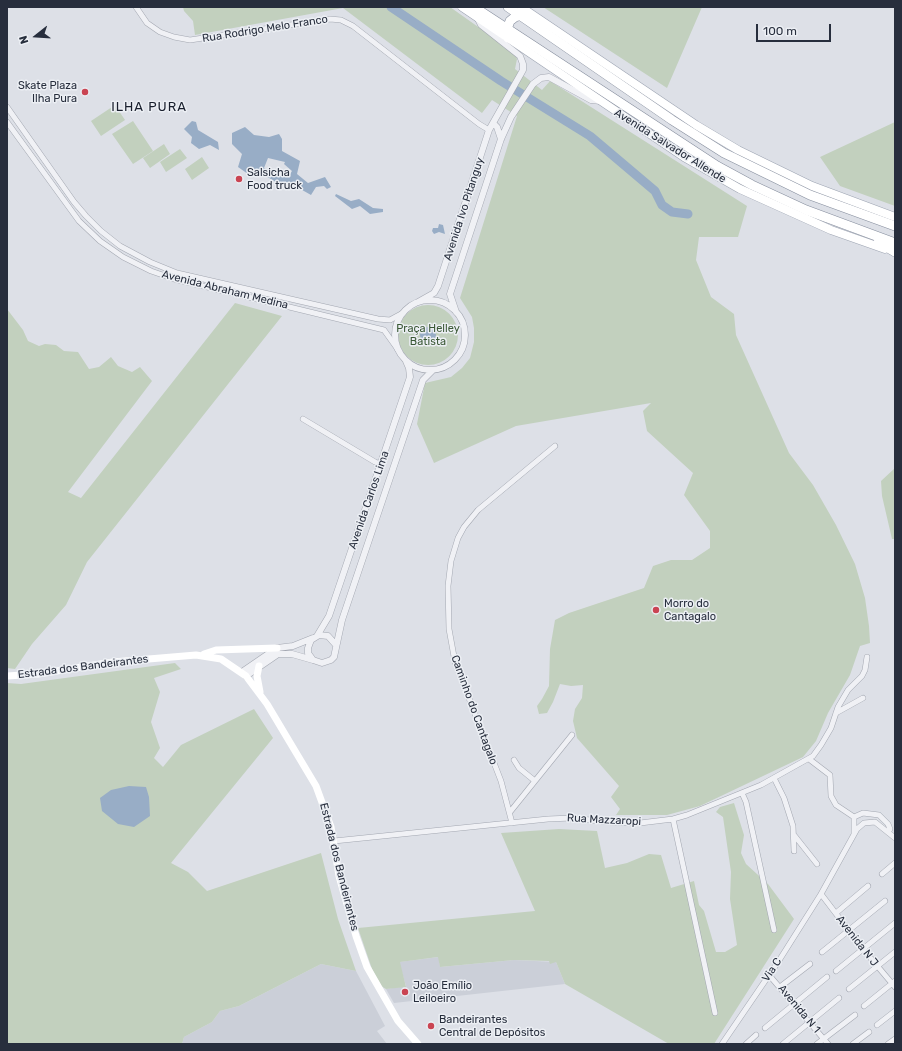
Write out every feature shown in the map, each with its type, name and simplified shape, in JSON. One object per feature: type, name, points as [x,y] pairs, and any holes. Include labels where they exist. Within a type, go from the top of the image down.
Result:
[{"type":"highway","name":"Avenida Salvador Allende","points":[[474,7],[507,33],[718,166],[752,185],[828,219],[895,243]]},
{"type":"highway","name":"Avenida Salvador Allende","points":[[508,7],[520,11],[705,141],[760,172],[814,197],[895,226]]},
{"type":"highway","points":[[507,33],[511,19],[520,11],[563,40],[570,41]]},
{"type":"highway","points":[[814,197],[820,196],[895,218]]},
{"type":"highway","points":[[828,219],[832,223],[886,246],[895,252]]},
{"type":"main road","name":"Avenida Salvador Allende","points":[[462,7],[507,33],[600,101],[684,157],[740,189],[825,228],[895,252]]},
{"type":"main road","points":[[570,41],[696,125],[738,150],[812,186],[895,218]]},
{"type":"main road","points":[[202,655],[216,650],[277,648]]},
{"type":"main road","name":"Estrada dos Bandeirantes","points":[[7,676],[38,674],[113,662],[202,655],[221,659],[244,674],[260,695],[316,786],[326,812],[334,841],[340,876],[356,936],[367,966],[398,1021],[418,1044]]},
{"type":"main road","points":[[259,666],[257,676],[260,695]]},
{"type":"street","name":"Rua Rodrigo Melo Franco","points":[[136,7],[147,23],[160,32],[174,37],[190,40],[330,18],[341,20],[353,26],[479,124],[489,130]]},
{"type":"street","name":"Avenida Ivo Pitanguy","points":[[418,302],[434,293],[438,286],[489,130],[522,74],[523,64],[520,56],[480,25],[477,17]]},
{"type":"street","name":"Avenida Ivo Pitanguy","points":[[456,312],[450,294],[501,139],[510,117],[534,82],[544,77],[554,79],[591,100],[600,101]]},
{"type":"street","name":"Avenida Abraham Medina","points":[[7,107],[74,202],[101,231],[120,246],[159,267],[378,319],[390,320],[403,313]]},
{"type":"street","name":"Avenida Abraham Medina","points":[[7,122],[79,221],[114,251],[134,263],[174,279],[384,330],[399,351]]},
{"type":"street","points":[[493,123],[497,127],[501,139]]},
{"type":"street","points":[[38,165],[43,166],[45,161]]},
{"type":"street","points":[[45,174],[47,169],[52,170]]},
{"type":"street","points":[[435,301],[449,306],[456,312],[464,330],[462,349],[450,364],[432,370],[414,366],[406,361],[399,351],[395,333],[403,313],[418,302],[435,301]]},
{"type":"street","name":"Avenida Carlos Lima","points":[[313,660],[310,657],[308,648],[329,616],[410,377],[409,368],[406,361]]},
{"type":"street","name":"Avenida Carlos Lima","points":[[244,674],[278,654],[286,653],[322,663],[331,660],[336,652],[336,645],[342,620],[423,380],[432,370]]},
{"type":"street","points":[[303,419],[375,462],[381,464]]},
{"type":"street","name":"Caminho do Cantagalo","points":[[512,823],[501,782],[455,662],[449,629],[448,586],[451,562],[458,538],[467,522],[478,510],[555,446]]},
{"type":"street","points":[[244,674],[277,648],[293,646],[315,637],[328,636],[336,645]]},
{"type":"street","name":"Rua Mazzaropi","points":[[334,841],[572,818],[603,822],[640,823],[672,819],[742,793],[809,759],[821,745],[831,728],[836,713],[848,690],[862,676],[865,670],[867,657]]},
{"type":"street","points":[[836,713],[863,698]]},
{"type":"street","points":[[510,812],[572,735]]},
{"type":"street","points":[[809,759],[830,774],[830,791],[832,800],[836,805],[854,817]]},
{"type":"street","points":[[514,760],[521,771],[535,781]]},
{"type":"street","points":[[774,778],[789,812],[794,835],[794,851]]},
{"type":"street","points":[[742,793],[746,802],[774,930]]},
{"type":"street","points":[[854,817],[863,813],[880,815],[888,824],[890,829],[888,832]]},
{"type":"street","points":[[854,817],[854,835]]},
{"type":"street","points":[[672,819],[715,1013]]},
{"type":"street","points":[[854,835],[860,826],[867,822],[875,822],[895,838]]},
{"type":"street","points":[[794,835],[816,864]]},
{"type":"street","name":"Via C","points":[[722,1044],[769,975],[820,894],[854,835]]},
{"type":"street","points":[[882,874],[895,863]]},
{"type":"street","points":[[836,913],[868,886]]},
{"type":"street","name":"Avenida N J","points":[[820,894],[877,967],[894,984]]},
{"type":"street","points":[[822,952],[885,901]]},
{"type":"street","points":[[836,971],[895,923]]},
{"type":"street","points":[[849,989],[895,952]]},
{"type":"street","points":[[780,987],[810,964]]},
{"type":"street","name":"Avenida N 1","points":[[769,975],[828,1044]]},
{"type":"street","points":[[765,1028],[795,1005],[827,977]]},
{"type":"street","points":[[864,1006],[894,984]]},
{"type":"street","points":[[783,1044],[838,998]]},
{"type":"street","points":[[877,1025],[895,1010]]},
{"type":"street","points":[[817,1044],[855,1015]]},
{"type":"street","points":[[853,1044],[869,1032]]},
{"type":"street","points":[[746,1044],[756,1035]]},
{"type":"street","points":[[888,1044],[895,1039]]},
{"type":"shaded area","points":[[439,957],[440,967],[514,960],[556,962],[565,984],[394,1003],[386,989],[406,986],[399,962]]},
{"type":"shaded area","points":[[321,964],[356,971],[385,1026],[377,1031],[387,1044],[182,1044],[184,1037],[212,1022],[220,1011],[239,1006]]},
{"type":"green space","points":[[183,7],[450,7],[515,53],[517,59],[515,69],[542,90],[550,81],[747,206],[738,237],[699,237],[696,260],[711,297],[734,314],[736,335],[789,453],[813,485],[836,525],[855,564],[865,598],[869,626],[870,643],[860,646],[850,675],[828,713],[816,741],[803,757],[700,806],[667,815],[616,815],[620,809],[611,797],[619,786],[577,738],[573,721],[575,709],[582,698],[583,685],[571,686],[560,684],[547,713],[539,714],[537,706],[549,686],[550,649],[555,620],[569,613],[644,588],[653,566],[671,560],[692,560],[710,548],[710,531],[684,495],[693,473],[647,431],[643,411],[651,403],[516,426],[434,463],[417,424],[425,383],[451,377],[462,368],[470,358],[474,342],[474,328],[472,317],[460,298],[517,116],[492,100],[482,113],[343,8],[195,35],[193,21],[184,11]]},
{"type":"green space","points":[[543,7],[702,7],[667,88]]},
{"type":"green space","points":[[115,105],[125,120],[101,136],[91,121]]},
{"type":"green space","points":[[133,121],[153,151],[133,164],[112,134]]},
{"type":"green space","points":[[895,122],[895,206],[840,186],[820,157]]},
{"type":"green space","points":[[164,144],[170,154],[150,168],[143,158]]},
{"type":"green space","points":[[180,149],[187,158],[166,172],[160,162]]},
{"type":"green space","points":[[202,157],[209,168],[192,180],[185,169]]},
{"type":"green space","points":[[235,303],[282,316],[87,562],[66,605],[32,644],[15,669],[7,668],[7,309],[23,330],[28,341],[39,346],[45,344],[56,345],[64,351],[78,352],[89,369],[99,367],[111,357],[118,366],[132,372],[140,367],[152,381],[68,492],[81,498]]},
{"type":"green space","name":"Praça Helley Batista","points":[[428,305],[445,310],[453,318],[458,335],[453,352],[445,360],[428,365],[411,360],[403,352],[398,335],[403,318],[411,310]]},
{"type":"green space","points":[[895,468],[895,539],[892,539],[882,496],[881,481]]},
{"type":"green space","points":[[175,663],[181,669],[154,678],[160,692],[151,722],[160,748],[154,758],[163,767],[181,745],[254,709],[273,738],[171,863],[188,872],[207,891],[321,853],[338,919],[356,971],[321,964],[239,1006],[220,1011],[212,1022],[184,1037],[182,1044],[7,1044],[7,683],[21,684]]},
{"type":"green space","points":[[734,803],[744,835],[741,853],[746,864],[768,884],[794,919],[714,1044],[669,1044],[565,984],[556,962],[550,964],[549,961],[514,960],[440,967],[438,957],[400,962],[406,987],[386,989],[381,986],[372,969],[358,928],[535,911],[501,833],[559,829],[597,831],[605,868],[627,863],[649,854],[661,855],[671,888],[694,881],[699,905],[704,911],[716,952],[725,952],[737,945],[730,899],[731,872],[723,817],[716,812],[720,807]]},
{"type":"water","points":[[192,121],[196,122],[198,130],[218,142],[219,150],[210,145],[199,149],[191,143],[192,137],[184,129]]},
{"type":"water","points":[[245,127],[254,135],[269,137],[279,134],[282,139],[282,151],[300,161],[297,174],[308,183],[325,177],[331,187],[327,189],[324,186],[316,187],[311,195],[288,182],[281,185],[259,172],[248,174],[238,167],[242,154],[232,144],[232,133]],"holes":[[[268,158],[285,162],[284,164],[292,171],[289,176],[283,177],[264,168]]]},
{"type":"water","points":[[336,194],[351,201],[359,199],[373,208],[383,209],[383,212],[370,214],[360,206],[352,209],[335,196]]},
{"type":"water","points":[[439,224],[443,225],[445,234],[439,232],[434,234],[432,231],[433,228],[438,228]]},
{"type":"water","points":[[425,327],[431,327],[436,332],[434,341],[431,343],[425,343],[420,338],[420,332]]},
{"type":"water","points":[[129,786],[146,787],[149,797],[150,816],[134,827],[118,824],[102,811],[100,798],[111,790]]},
{"type":"waterway","points":[[391,7],[501,81],[590,136],[655,191],[662,205],[672,212],[688,214]]},
{"type":"place","name":"Skate Plaza Ilha Pura","points":[[85,92]]},
{"type":"place","name":"Salsicha Food truck","points":[[239,179]]},
{"type":"place","name":"Morro do Cantagalo","points":[[656,610]]},
{"type":"place","name":"João Emílio Leiloeiro","points":[[405,992]]},
{"type":"place","name":"Bandeirantes Central de Depósitos","points":[[431,1026]]},
{"type":"district","name":"ILHA PURA","points":[[149,107]]}]
